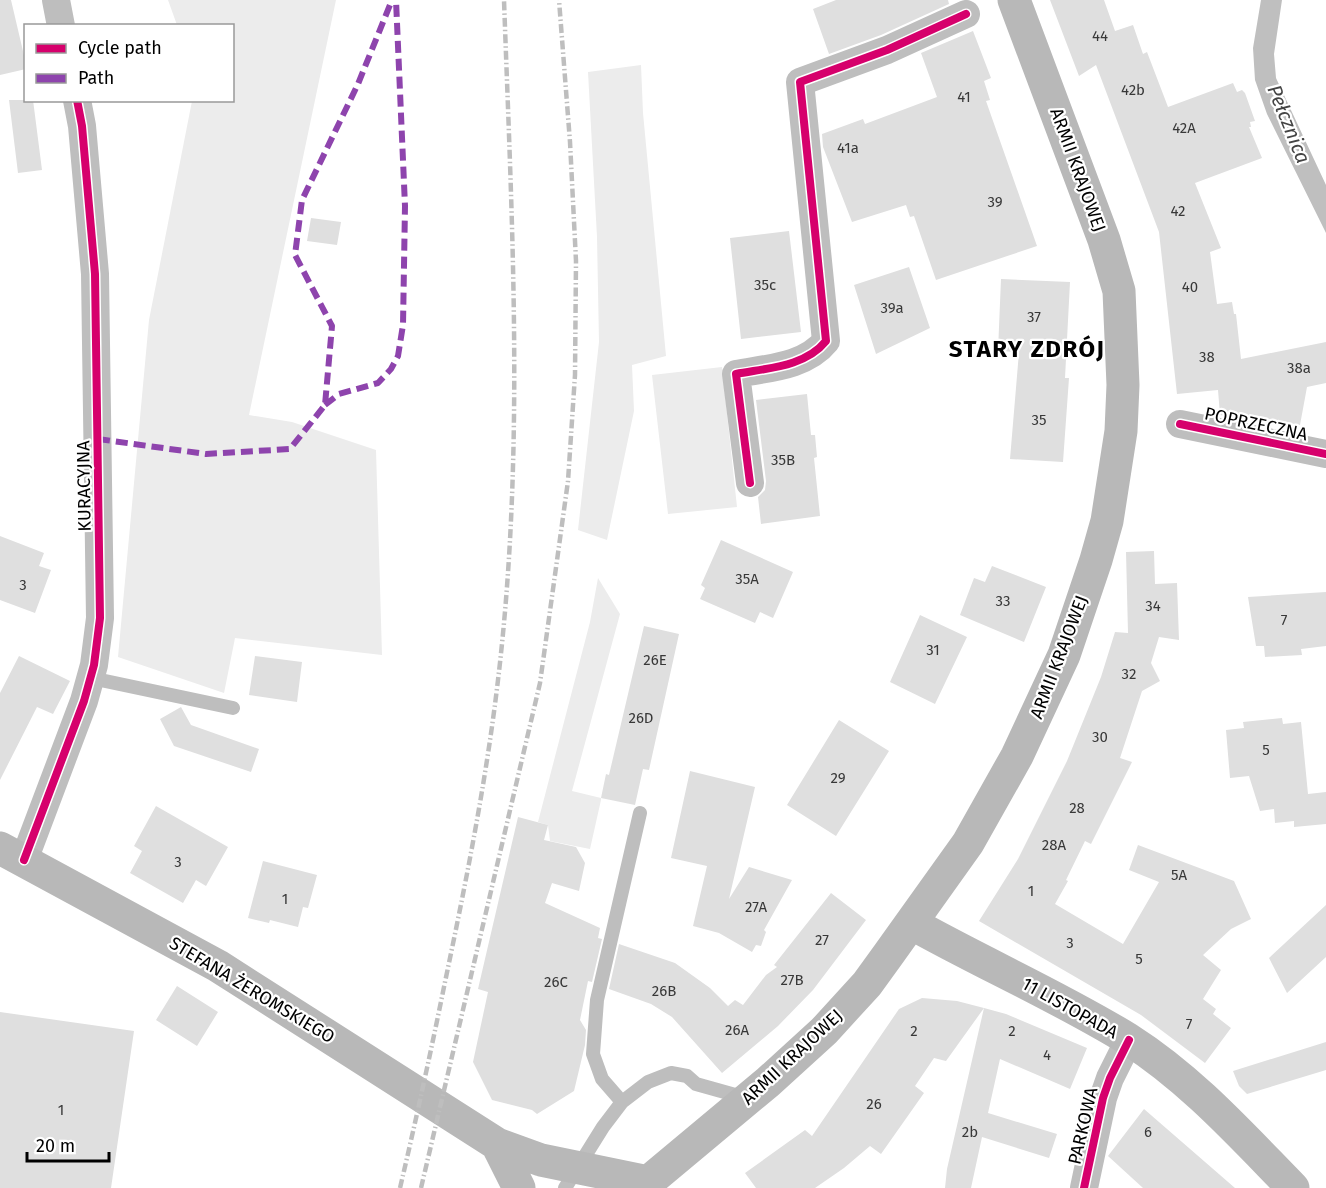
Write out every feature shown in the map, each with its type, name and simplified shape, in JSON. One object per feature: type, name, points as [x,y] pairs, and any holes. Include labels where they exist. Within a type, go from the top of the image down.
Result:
[{"type":"main road","name":"ARMII KRAJOWEJ","points":[[644,1185],[748,1099],[824,1031],[867,984],[968,843],[1027,737],[1064,655],[1107,521],[1121,431],[1123,385],[1119,291],[1113,267],[1014,0]]},
{"type":"main road","name":"STEFANA ŻEROMSKIEGO","points":[[12,854],[218,966],[497,1144],[541,1160],[572,1178],[644,1185]]},
{"type":"main road","name":"11 LISTOPADA","points":[[911,923],[1066,1004],[1129,1040],[1203,1097],[1293,1188]]},
{"type":"main road","points":[[497,1144],[519,1188]]},
{"type":"street","points":[[56,0],[62,24]]},
{"type":"street","points":[[750,483],[736,374],[794,363],[818,351],[826,340],[800,82],[887,50],[966,14]]},
{"type":"street","name":"KURACYJNA","points":[[12,854],[84,701],[94,665],[100,618],[95,286],[82,126],[77,102]]},
{"type":"street","name":"POPRZECZNA","points":[[1180,424],[1326,454]]},
{"type":"street","name":"PARKOWA","points":[[1084,1188],[1103,1098],[1129,1040]]},
{"type":"lane","points":[[91,678],[233,708]]},
{"type":"lane","points":[[622,1102],[602,1078],[594,1054],[597,1000],[640,813]]},
{"type":"lane","points":[[572,1178],[603,1127],[622,1102],[648,1082],[671,1073],[687,1076],[696,1084],[748,1099]]},
{"type":"shaded area","points":[[168,0],[336,0],[249,415],[292,422],[376,450],[382,655],[235,638],[224,693],[118,657],[149,320],[192,102],[234,102],[234,24],[177,24]]},
{"type":"shaded area","points":[[641,65],[643,113],[666,356],[632,365],[634,411],[607,540],[578,530],[599,342],[597,237],[588,72]]},
{"type":"shaded area","points":[[722,367],[737,507],[668,514],[652,375]]},
{"type":"shaded area","points":[[598,578],[620,614],[572,791],[601,798],[590,849],[550,841],[548,825],[538,822],[590,622]]},
{"type":"water","name":"Pełcznica","points":[[1261,0],[1282,0],[1274,54],[1276,78],[1326,185],[1326,233],[1267,114],[1255,80],[1253,48]]},
{"type":"building","points":[[0,0],[11,0],[24,55],[24,69],[0,75]]},
{"type":"building","points":[[836,0],[948,0],[949,4],[881,35],[829,54],[813,9]]},
{"type":"building","points":[[1050,0],[1104,0],[1115,31],[1133,25],[1143,54],[1147,52],[1168,107],[1233,83],[1237,92],[1242,90],[1245,93],[1255,121],[1250,122],[1251,127],[1249,127],[1262,158],[1195,183],[1221,248],[1210,252],[1217,304],[1232,302],[1234,314],[1236,314],[1241,359],[1326,342],[1326,383],[1307,387],[1300,425],[1254,416],[1234,418],[1220,415],[1218,390],[1177,394],[1159,232],[1096,65],[1079,76]]},
{"type":"building","points":[[973,31],[991,78],[984,81],[990,100],[986,101],[1037,246],[936,280],[914,216],[910,217],[906,205],[852,222],[823,147],[822,134],[863,119],[865,124],[937,97],[921,53]]},
{"type":"building","points":[[9,100],[33,102],[42,170],[18,173]]},
{"type":"building","points":[[311,218],[341,222],[337,245],[307,241]]},
{"type":"building","points":[[789,231],[801,332],[741,339],[730,238]]},
{"type":"building","points":[[909,267],[930,328],[876,354],[854,285]]},
{"type":"building","points":[[1001,279],[1070,282],[1065,378],[1069,378],[1063,462],[1010,459],[1019,352],[998,351]]},
{"type":"building","points":[[807,394],[811,435],[815,435],[817,457],[814,458],[820,516],[761,524],[758,497],[765,490],[766,481],[756,400]]},
{"type":"building","points":[[0,536],[44,553],[39,566],[51,570],[35,613],[0,600]]},
{"type":"building","points":[[721,540],[793,572],[773,618],[760,612],[755,623],[700,599],[705,588],[701,585]]},
{"type":"building","points":[[1154,551],[1155,584],[1177,583],[1179,640],[1159,637],[1151,663],[1160,681],[1142,691],[1120,758],[1132,762],[1091,844],[1085,841],[1066,880],[1068,881],[1055,904],[1123,944],[1159,882],[1129,870],[1138,845],[1234,881],[1251,919],[1231,929],[1203,955],[1221,970],[1203,999],[1216,1009],[1213,1014],[1231,1028],[1205,1063],[1141,1015],[979,921],[1018,859],[1067,761],[1101,677],[1115,632],[1128,633],[1126,552]]},
{"type":"building","points":[[992,566],[1046,587],[1024,642],[960,615],[974,578],[985,582]]},
{"type":"building","points":[[1326,592],[1326,646],[1301,649],[1302,655],[1265,657],[1264,646],[1256,646],[1248,597]]},
{"type":"building","points":[[920,615],[967,637],[935,704],[890,682]]},
{"type":"building","points":[[644,626],[679,634],[649,770],[643,769],[635,805],[601,798],[606,774],[609,775]]},
{"type":"building","points":[[19,656],[70,681],[53,714],[37,707],[0,780],[0,693]]},
{"type":"building","points":[[255,656],[302,662],[297,702],[249,695]]},
{"type":"building","points":[[181,707],[191,725],[259,749],[251,772],[174,746],[160,719]]},
{"type":"building","points":[[1282,718],[1283,724],[1301,722],[1308,794],[1326,792],[1326,824],[1294,827],[1294,821],[1275,823],[1274,809],[1260,811],[1249,776],[1230,778],[1226,730],[1244,728],[1243,722]]},
{"type":"building","points":[[839,720],[889,751],[836,836],[787,805]]},
{"type":"building","points":[[690,771],[755,787],[729,899],[749,867],[792,880],[764,930],[766,932],[761,946],[756,945],[752,952],[719,933],[693,926],[707,866],[671,858]]},
{"type":"building","points":[[156,806],[228,847],[206,886],[196,880],[183,903],[130,873],[142,851],[134,846]]},
{"type":"building","points":[[518,817],[548,825],[544,840],[576,847],[585,863],[579,891],[552,883],[545,903],[600,928],[598,938],[602,939],[592,982],[588,981],[580,1020],[586,1030],[585,1045],[574,1091],[537,1114],[532,1110],[492,1100],[473,1062],[488,992],[478,989]]},
{"type":"building","points":[[263,861],[317,875],[308,908],[303,907],[298,927],[270,920],[269,923],[248,918]]},
{"type":"building","points":[[831,893],[866,920],[813,990],[778,1026],[722,1073],[672,1017],[651,1004],[609,989],[619,944],[675,963],[710,988],[728,1006],[735,1000],[743,1005],[766,975],[777,967],[774,965]]},
{"type":"building","points":[[1326,905],[1326,957],[1287,993],[1269,958]]},
{"type":"building","points":[[177,986],[218,1012],[197,1046],[156,1020]]},
{"type":"building","points":[[922,998],[957,1001],[984,1008],[946,1061],[934,1058],[915,1086],[924,1093],[881,1154],[870,1146],[815,1188],[756,1188],[745,1173],[805,1130],[812,1136],[899,1009]]},
{"type":"building","points":[[984,1008],[1006,1014],[1087,1048],[1070,1089],[1000,1059],[988,1113],[1057,1134],[1049,1158],[982,1137],[971,1188],[945,1188],[947,1169]]},
{"type":"building","points":[[0,1012],[134,1031],[111,1188],[0,1188]]},
{"type":"building","points":[[1326,1042],[1326,1070],[1247,1094],[1239,1086],[1233,1071]]},
{"type":"building","points":[[1144,1109],[1235,1188],[1143,1188],[1108,1156]]},
{"type":"railway","points":[[400,1188],[475,832],[498,680],[506,595],[514,425],[514,340],[504,0]]},
{"type":"railway","points":[[421,1188],[540,683],[568,481],[575,375],[576,261],[559,0]]},
{"type":"marked path","points":[[98,439],[206,454],[290,449],[325,405],[332,326],[295,255],[302,200],[358,84],[392,0]]},
{"type":"marked path","points":[[325,405],[339,394],[378,383],[391,369],[398,356],[403,325],[405,206],[396,0]]},
{"type":"cycle path","points":[[750,483],[736,374],[773,368],[796,361],[817,350],[826,341],[800,82],[887,50],[966,14]]},
{"type":"cycle path","points":[[24,860],[84,701],[94,665],[100,618],[95,274],[82,126],[77,102]]},
{"type":"cycle path","points":[[1180,424],[1326,454]]},
{"type":"cycle path","points":[[1084,1188],[1103,1098],[1129,1040]]},
{"type":"district","name":"STARY ZDRÓJ","points":[[1027,349]]}]
